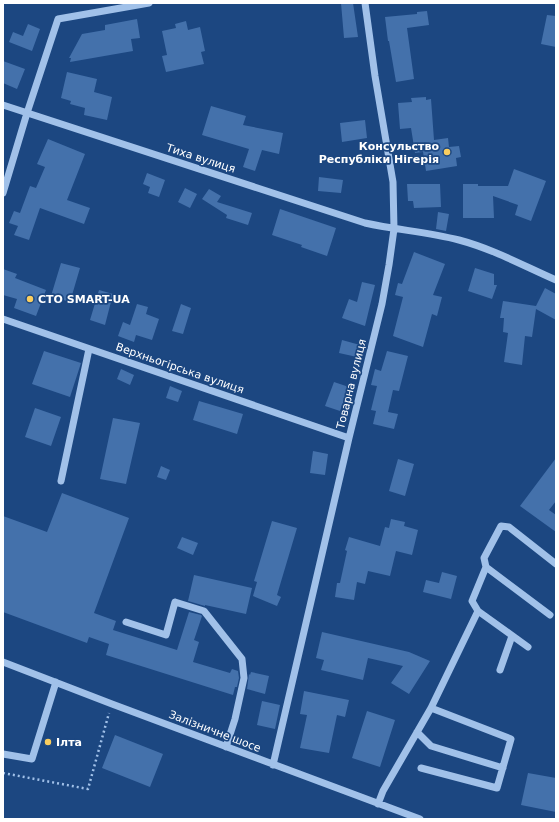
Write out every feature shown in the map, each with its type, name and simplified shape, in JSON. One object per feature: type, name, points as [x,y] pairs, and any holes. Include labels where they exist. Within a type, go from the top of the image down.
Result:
[{"type":"street","points":[[3,193],[27,113],[58,19],[149,3]]},
{"type":"street","name":"Товарна вулиця","points":[[273,765],[349,438],[382,304],[394,229],[393,182],[375,76],[365,3]]},
{"type":"street","name":"Тиха вулиця","points":[[3,105],[365,223],[394,229],[423,232],[460,241],[497,253],[556,280]]},
{"type":"street","name":"Верхньогірська вулиця","points":[[3,319],[349,438]]},
{"type":"street","points":[[61,481],[89,349]]},
{"type":"street","points":[[528,647],[478,611],[472,601],[486,567],[484,558],[501,526],[509,527],[556,564]]},
{"type":"street","points":[[486,567],[550,615]]},
{"type":"street","points":[[126,622],[166,635],[175,602],[204,611],[209,617],[242,659],[244,678],[235,719],[226,747]]},
{"type":"street","points":[[378,804],[383,791],[431,708],[478,611]]},
{"type":"street","points":[[500,670],[512,636]]},
{"type":"street","name":"Залізничне шосе","points":[[3,662],[273,765],[420,819]]},
{"type":"street","points":[[3,754],[32,759],[56,682]]},
{"type":"street","points":[[421,768],[497,788],[511,739],[431,708]]},
{"type":"street","points":[[417,732],[431,746],[503,768]]},
{"type":"path","points":[[3,773],[88,789],[112,704]]},
{"type":"building","points":[[341,3],[353,3],[358,37],[344,38]]},
{"type":"building","points":[[427,11],[429,25],[407,28],[414,79],[396,82],[385,17],[417,14],[417,12]]},
{"type":"building","points":[[547,15],[556,16],[556,47],[541,44]]},
{"type":"building","points":[[137,19],[140,38],[131,39],[133,51],[70,62],[71,58],[69,58],[82,34],[105,30],[105,25]]},
{"type":"building","points":[[186,21],[188,30],[200,27],[205,51],[201,52],[204,64],[166,72],[162,56],[167,55],[162,31],[176,28],[175,24]]},
{"type":"building","points":[[28,24],[40,29],[32,51],[9,42],[13,32],[23,36]]},
{"type":"building","points":[[3,61],[25,69],[17,89],[3,83]]},
{"type":"building","points":[[67,72],[97,79],[94,92],[112,97],[107,120],[84,115],[85,108],[70,104],[71,101],[61,98]]},
{"type":"building","points":[[426,97],[426,100],[431,99],[434,140],[448,138],[449,147],[459,146],[461,157],[456,158],[457,166],[426,171],[423,152],[415,153],[411,128],[400,129],[398,103],[412,102],[411,98]]},
{"type":"building","points":[[211,106],[246,116],[243,125],[283,133],[279,154],[262,150],[255,171],[243,167],[249,149],[202,135]]},
{"type":"building","points":[[365,120],[367,138],[342,142],[340,123]]},
{"type":"building","points":[[48,139],[85,154],[67,200],[90,208],[84,224],[40,208],[29,240],[14,235],[18,226],[9,223],[14,211],[20,213],[30,186],[36,188],[45,167],[37,164]]},
{"type":"building","points":[[514,169],[546,181],[531,221],[515,215],[518,205],[493,196],[494,218],[463,218],[463,184],[478,184],[478,186],[508,186]]},
{"type":"building","points":[[147,173],[165,180],[159,197],[148,193],[150,187],[143,184]]},
{"type":"building","points":[[319,177],[343,180],[341,193],[318,191]]},
{"type":"building","points":[[407,184],[440,184],[441,207],[414,208],[413,201],[408,201]]},
{"type":"building","points":[[185,188],[197,194],[190,208],[178,202]]},
{"type":"building","points":[[209,189],[221,196],[217,202],[252,213],[248,225],[226,218],[227,215],[202,199]]},
{"type":"building","points":[[280,209],[336,228],[327,256],[301,247],[302,245],[272,235]]},
{"type":"building","points":[[438,212],[449,214],[446,231],[436,229]]},
{"type":"building","points":[[414,252],[445,264],[433,295],[442,297],[437,316],[432,314],[423,347],[393,336],[403,297],[395,295],[398,283],[402,284]]},
{"type":"building","points":[[61,263],[80,268],[70,302],[51,296]]},
{"type":"building","points":[[475,268],[494,274],[494,285],[497,285],[492,299],[468,291]]},
{"type":"building","points":[[3,269],[17,274],[15,278],[46,290],[36,316],[14,308],[17,299],[3,295]]},
{"type":"building","points":[[362,282],[375,285],[365,326],[342,318],[349,299],[357,302]]},
{"type":"building","points":[[545,288],[556,294],[556,320],[536,309],[532,337],[525,336],[522,365],[504,362],[508,333],[503,332],[504,318],[500,318],[503,301],[536,306]]},
{"type":"building","points":[[99,290],[113,294],[105,325],[90,320]]},
{"type":"building","points":[[137,304],[148,307],[146,314],[159,319],[152,340],[136,335],[134,342],[118,336],[123,322],[130,325]]},
{"type":"building","points":[[181,304],[191,308],[183,334],[172,331]]},
{"type":"building","points":[[342,340],[360,345],[357,357],[339,353]]},
{"type":"building","points":[[44,351],[81,363],[70,397],[32,384]]},
{"type":"building","points":[[387,351],[408,356],[399,391],[393,390],[388,412],[398,414],[394,429],[373,424],[376,411],[371,410],[377,386],[371,385],[375,369],[381,371]]},
{"type":"building","points":[[121,369],[134,375],[130,385],[117,379]]},
{"type":"building","points":[[334,382],[349,387],[340,411],[325,406]]},
{"type":"building","points":[[170,386],[182,391],[178,402],[166,398]]},
{"type":"building","points":[[199,401],[243,414],[237,434],[193,420]]},
{"type":"building","points":[[35,408],[61,417],[51,446],[25,437]]},
{"type":"building","points":[[113,418],[140,423],[126,484],[100,479]]},
{"type":"building","points":[[313,451],[328,454],[325,475],[310,473]]},
{"type":"building","points":[[556,458],[556,501],[549,510],[556,515],[556,532],[520,506]]},
{"type":"building","points":[[398,459],[414,464],[405,496],[389,491]]},
{"type":"building","points":[[161,466],[170,470],[166,480],[157,477]]},
{"type":"building","points":[[62,493],[129,518],[94,613],[116,621],[113,630],[177,650],[189,612],[201,615],[202,616],[194,640],[199,642],[193,662],[230,673],[232,669],[238,671],[239,678],[233,695],[106,655],[109,644],[89,637],[87,643],[3,612],[3,516],[47,532]]},
{"type":"building","points":[[391,519],[405,522],[404,526],[418,530],[412,555],[396,551],[390,576],[368,571],[365,584],[357,582],[354,600],[335,597],[337,583],[340,583],[347,551],[345,550],[349,537],[380,546],[385,527],[389,528]]},
{"type":"building","points":[[272,521],[297,528],[277,595],[281,597],[277,606],[253,596],[257,582],[254,581]]},
{"type":"building","points":[[182,537],[198,543],[193,555],[177,548]]},
{"type":"building","points":[[442,572],[457,576],[451,599],[423,592],[426,580],[439,583]]},
{"type":"building","points":[[194,575],[252,588],[246,614],[188,601]]},
{"type":"building","points":[[322,632],[409,652],[430,661],[409,694],[391,683],[403,666],[368,658],[363,680],[321,670],[324,660],[316,658]]},
{"type":"building","points":[[251,672],[269,676],[265,694],[247,689],[249,674],[250,675]]},
{"type":"building","points":[[304,691],[349,700],[345,717],[337,715],[329,753],[300,748],[307,715],[300,714]]},
{"type":"building","points":[[262,701],[280,705],[275,729],[257,725]]},
{"type":"building","points":[[367,711],[395,720],[380,767],[352,758]]},
{"type":"building","points":[[115,735],[163,754],[150,787],[102,768]]},
{"type":"building","points":[[528,773],[556,778],[556,812],[521,805]]},
{"type":"place","name":"Консульство Республіки Нігерія","points":[[447,152]]},
{"type":"place","name":"СТО SMART-UA","points":[[30,299]]},
{"type":"place","name":"Ілта","points":[[48,742]]}]
